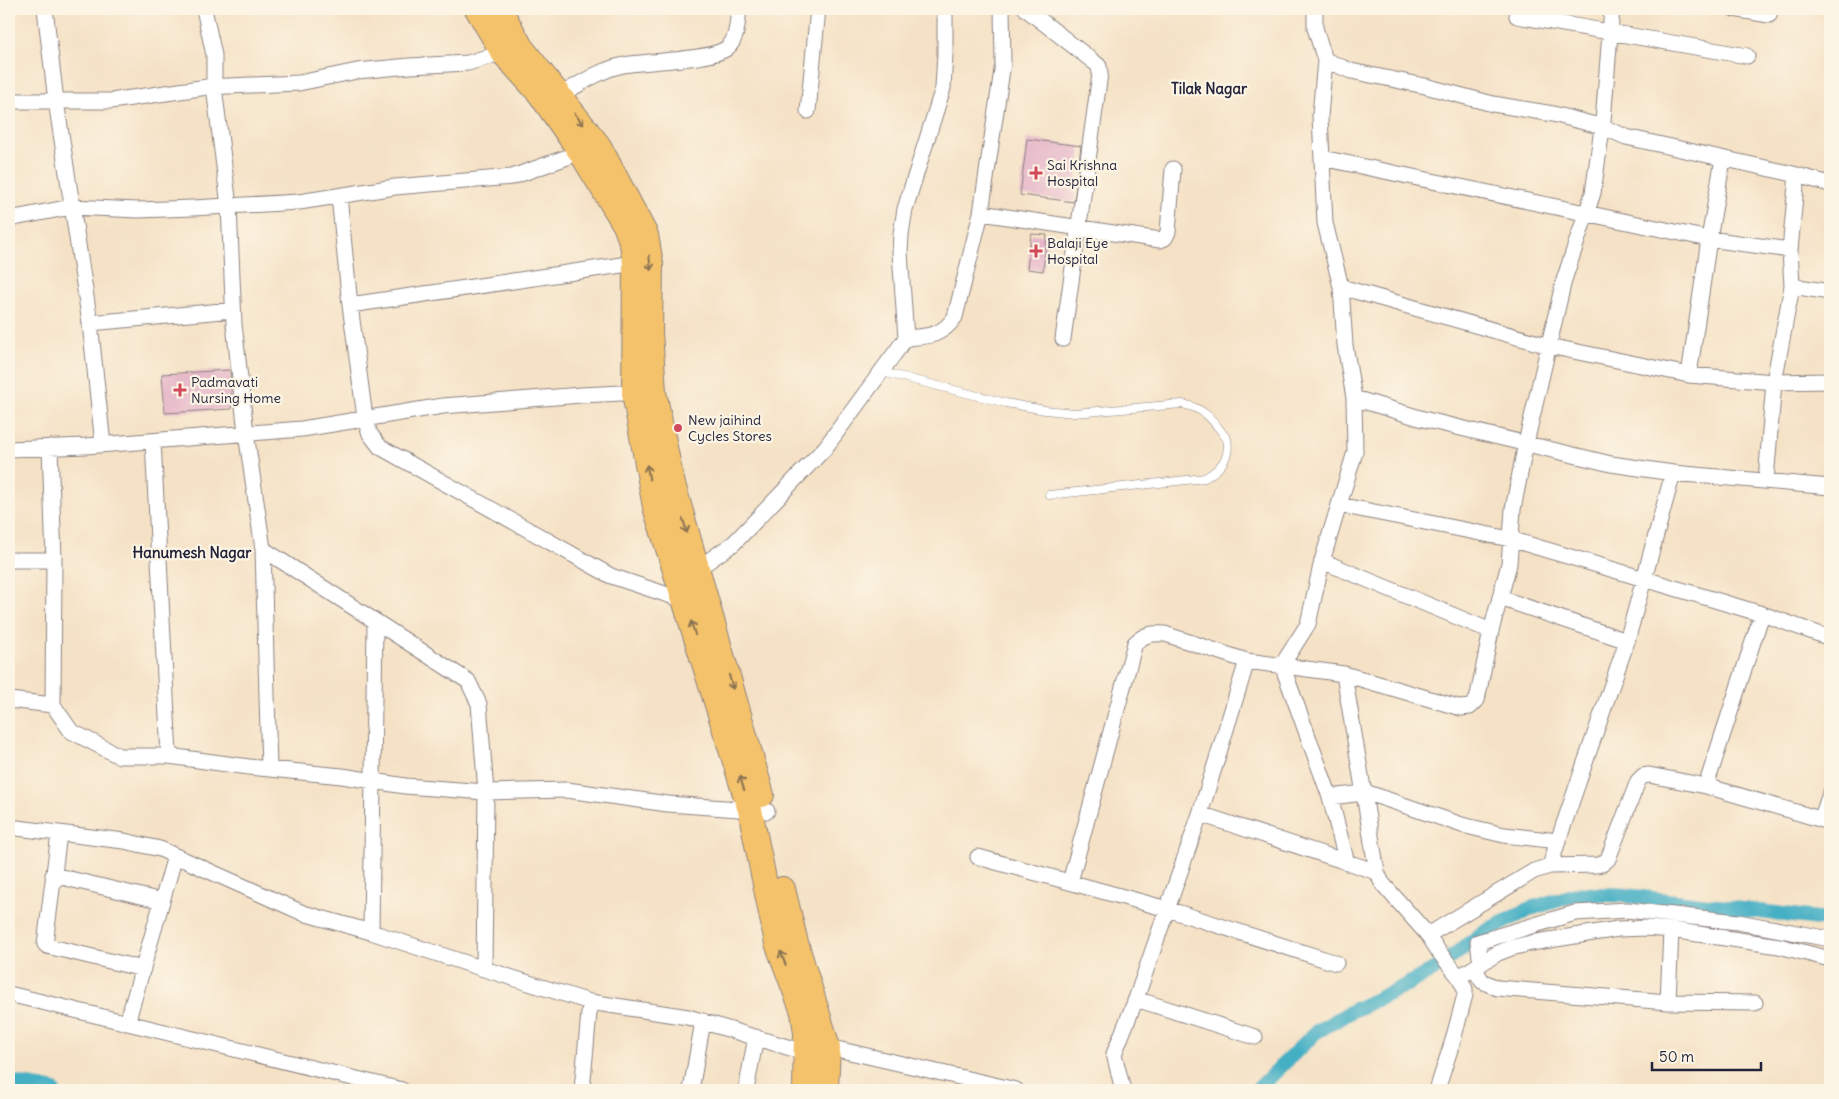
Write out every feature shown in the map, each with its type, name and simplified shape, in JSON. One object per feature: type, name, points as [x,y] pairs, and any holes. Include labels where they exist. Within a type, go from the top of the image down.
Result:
[{"type":"main road","points":[[477,9],[552,98],[590,149],[646,235],[651,264],[650,332],[644,392]]},
{"type":"main road","points":[[500,9],[512,50]]},
{"type":"main road","points":[[590,149],[632,244],[644,392],[671,477],[687,573],[685,601],[758,810],[789,915],[826,1090]]},
{"type":"main road","points":[[687,573],[710,608],[758,810]]},
{"type":"main road","points":[[806,1090],[817,1050]]},
{"type":"street","points":[[45,9],[71,207],[90,323],[103,445]]},
{"type":"street","points":[[204,9],[214,55],[214,87],[229,206],[233,310],[246,433],[263,549],[269,769]]},
{"type":"street","points":[[552,98],[601,72],[623,65],[708,56],[726,49],[732,42],[739,9]]},
{"type":"street","points":[[808,111],[818,9]]},
{"type":"street","points":[[687,573],[734,543],[825,448],[906,338],[900,253],[901,234],[905,209],[943,88],[946,54],[944,9]]},
{"type":"street","points":[[906,338],[936,335],[949,326],[955,317],[981,213],[1003,63],[1002,9]]},
{"type":"street","points":[[1026,9],[1098,66],[1100,74],[1063,339]]},
{"type":"street","points":[[1282,665],[1308,624],[1322,561],[1355,452],[1354,398],[1345,345],[1341,287],[1325,223],[1320,116],[1325,60],[1315,28],[1315,9]]},
{"type":"street","points":[[1070,882],[1135,643],[1142,636],[1154,633],[1165,634],[1247,661],[1344,674],[1461,708],[1470,707],[1477,700],[1491,631],[1509,564],[1512,509],[1526,443],[1564,280],[1593,193],[1602,126],[1612,9]]},
{"type":"street","points":[[1734,9],[1769,15]]},
{"type":"street","points":[[1518,16],[1747,56]]},
{"type":"street","points":[[9,101],[111,101],[214,87],[299,83],[357,71],[468,63],[512,50]]},
{"type":"street","points":[[1325,60],[1351,71],[1425,86],[1494,104],[1553,114],[1602,126],[1626,137],[1830,184]]},
{"type":"street","points":[[9,219],[71,207],[138,210],[299,202],[395,187],[512,177],[590,149]]},
{"type":"street","points":[[1322,158],[1709,239],[1790,250]]},
{"type":"street","points":[[1689,375],[1723,159]]},
{"type":"street","points":[[981,213],[1160,240],[1165,238],[1168,232],[1173,169]]},
{"type":"street","points":[[1766,480],[1774,382],[1792,286],[1790,250],[1797,175]]},
{"type":"street","points":[[338,196],[365,418],[370,434],[380,447],[611,576],[710,608]]},
{"type":"street","points":[[350,305],[635,263]]},
{"type":"street","points":[[1792,286],[1830,292]]},
{"type":"street","points":[[1341,287],[1549,346],[1689,375],[1774,382],[1830,381]]},
{"type":"street","points":[[90,323],[233,310]]},
{"type":"street","points":[[9,449],[103,445],[302,429],[443,406],[644,392]]},
{"type":"street","points":[[1354,398],[1423,419],[1611,464],[1673,473],[1830,487]]},
{"type":"street","points":[[153,441],[170,756]]},
{"type":"street","points":[[50,448],[54,560],[53,705],[71,731],[119,756],[170,756],[342,776],[405,786],[486,792],[567,790],[668,804],[758,810]]},
{"type":"street","points":[[1550,866],[1626,641],[1673,473]]},
{"type":"street","points":[[1339,505],[1510,540],[1762,614],[1830,638]]},
{"type":"street","points":[[263,549],[468,681],[479,704],[486,792],[484,969]]},
{"type":"street","points":[[9,560],[54,560]]},
{"type":"street","points":[[1322,561],[1491,631]]},
{"type":"street","points":[[1500,598],[1626,641]]},
{"type":"street","points":[[1706,786],[1762,614]]},
{"type":"street","points":[[371,932],[375,622]]},
{"type":"street","points":[[1123,1090],[1114,1054],[1136,999],[1200,814],[1247,661]]},
{"type":"street","points":[[1282,665],[1330,797],[1347,863]]},
{"type":"street","points":[[1344,674],[1377,872],[1382,883],[1428,935],[1464,985],[1464,995],[1453,1040],[1437,1090]]},
{"type":"street","points":[[9,700],[53,705]]},
{"type":"street","points":[[1428,935],[1534,871],[1550,866],[1602,864],[1608,859],[1638,781],[1643,776],[1649,775],[1706,786],[1826,821],[1830,794]]},
{"type":"street","points":[[1330,797],[1364,793],[1377,795],[1462,825],[1504,835],[1558,841]]},
{"type":"street","points":[[1200,814],[1377,872]]},
{"type":"street","points":[[9,828],[141,844],[160,849],[303,913],[371,932],[590,1002],[674,1014],[756,1037],[1016,1090]]},
{"type":"street","points":[[59,834],[45,944],[143,969]]},
{"type":"street","points":[[127,1023],[175,856]]},
{"type":"street","points":[[978,856],[1167,908],[1336,963]]},
{"type":"street","points":[[53,875],[162,900]]},
{"type":"street","points":[[1755,1003],[1668,1002],[1497,988],[1482,981],[1477,966],[1478,942],[1575,913],[1626,910],[1738,922],[1830,939]]},
{"type":"street","points":[[1457,974],[1477,966],[1498,953],[1531,943],[1618,929],[1647,928],[1671,930],[1779,946],[1830,959]]},
{"type":"street","points":[[1668,1002],[1671,930]]},
{"type":"street","points":[[9,994],[402,1090]]},
{"type":"street","points":[[1136,999],[1255,1037]]},
{"type":"street","points":[[582,1090],[590,1002]]},
{"type":"street","points":[[691,1090],[703,1021]]},
{"type":"street","points":[[746,1090],[756,1037]]},
{"type":"lane","points":[[882,372],[1006,403],[1045,410],[1074,413],[1182,404],[1195,406],[1203,411],[1227,439],[1227,458],[1218,471],[1204,478],[1049,495]]},
{"type":"building","points":[[1027,139],[1081,146],[1074,202],[1020,195]]},
{"type":"building","points":[[1031,234],[1047,235],[1043,271],[1027,269]]},
{"type":"building","points":[[230,370],[232,409],[165,413],[162,374]]},
{"type":"waterway","points":[[1257,1090],[1316,1032],[1354,1010],[1399,989],[1440,966],[1484,932],[1532,908],[1578,894],[1622,895],[1830,920]]},
{"type":"waterway","points":[[9,1082],[53,1090]]},
{"type":"place","name":"Sai Krishna Hospital","points":[[1036,173]]},
{"type":"place","name":"Balaji Eye Hospital","points":[[1036,251]]},
{"type":"place","name":"Padmavati Nursing Home","points":[[180,390]]},
{"type":"place","name":"New jaihind Cycles Stores","points":[[678,428]]},
{"type":"district","name":"Tilak Nagar","points":[[1209,89]]},
{"type":"district","name":"Hanumesh Nagar","points":[[192,553]]}]
